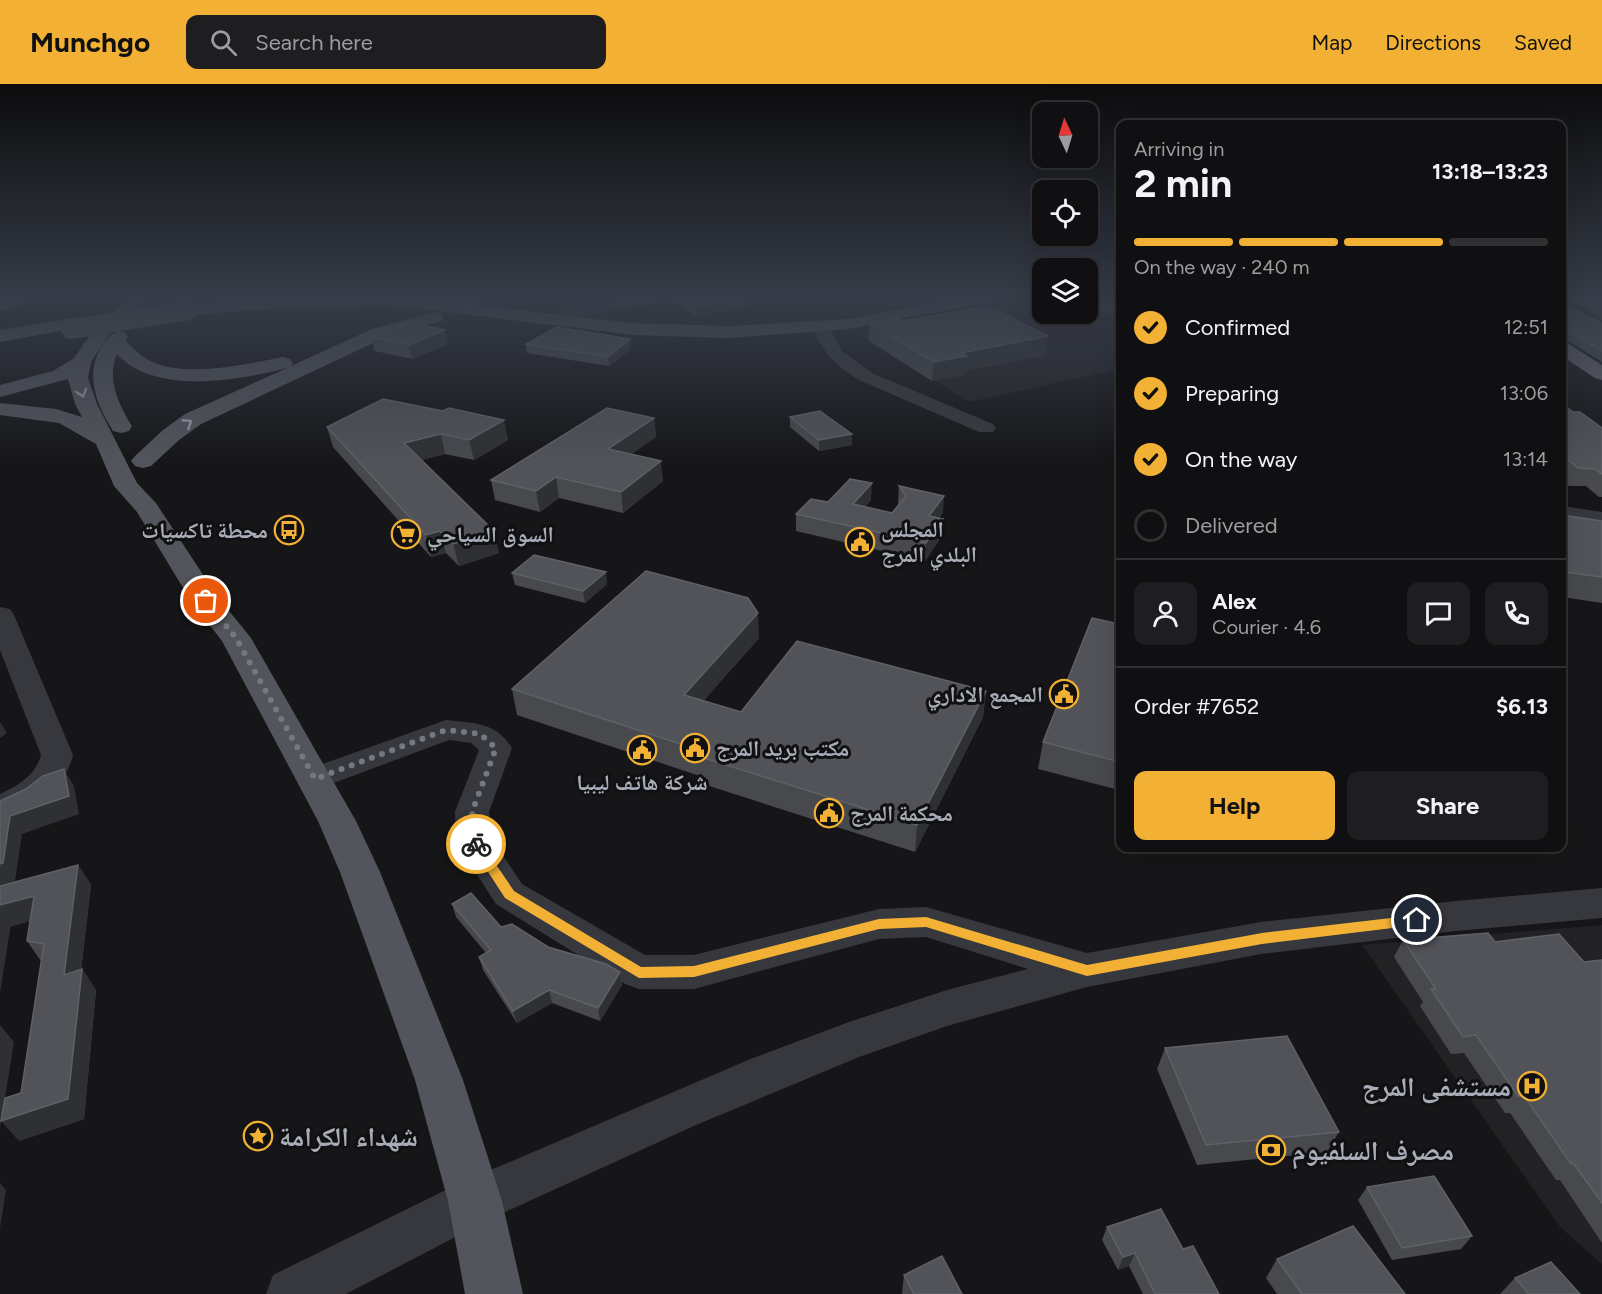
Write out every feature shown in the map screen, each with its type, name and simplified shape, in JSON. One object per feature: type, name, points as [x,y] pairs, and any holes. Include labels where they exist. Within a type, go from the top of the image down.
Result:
[{"type":"highway","points":[[1569,352],[1602,374]]},
{"type":"main road","points":[[87,352],[81,362],[78,378],[86,405],[106,441],[126,486],[147,508],[206,601],[236,638],[315,779],[360,872],[439,1080],[475,1201],[494,1294]]},
{"type":"main road","points":[[108,352],[101,372],[103,381],[111,410],[143,461],[147,508]]},
{"type":"main road","points":[[126,352],[145,366],[168,373],[207,374],[245,371],[283,363],[316,352]]},
{"type":"main road","points":[[143,461],[171,435],[193,419],[337,352]]},
{"type":"main road","points":[[0,391],[60,375],[81,362]]},
{"type":"main road","points":[[0,409],[74,420],[106,441]]},
{"type":"street","points":[[834,352],[847,365],[897,390],[986,428]]},
{"type":"street","points":[[1566,514],[1602,519]]},
{"type":"street","points":[[0,615],[57,755],[55,765],[43,783],[32,792],[0,808]]},
{"type":"street","points":[[315,779],[446,730],[480,734],[496,748],[472,812],[474,842],[509,894],[639,972],[694,972],[879,924],[926,922],[1087,970]]},
{"type":"street","points":[[292,1294],[475,1201],[759,1076],[849,1041],[947,1008],[1087,970],[1262,938],[1456,916],[1602,903]]},
{"type":"shaded area","points":[[890,352],[1116,352],[1116,370],[969,402]]},
{"type":"shaded area","name":"مستشفى المرج","points":[[1602,925],[1602,1264],[1560,1227],[1362,945]]},
{"type":"building","points":[[579,352],[614,352],[608,357]]},
{"type":"building","points":[[918,352],[964,352],[961,353],[966,356],[934,362]]},
{"type":"building","points":[[383,399],[443,411],[449,408],[504,420],[469,440],[441,434],[404,443],[494,531],[453,544],[440,531],[426,535],[327,427]]},
{"type":"building","points":[[1566,407],[1573,412],[1580,412],[1602,428],[1602,474],[1595,469],[1578,468],[1566,458]]},
{"type":"building","points":[[607,408],[654,418],[608,449],[661,461],[621,492],[556,477],[536,491],[491,480]]},
{"type":"building","points":[[820,411],[852,434],[819,440],[790,417]]},
{"type":"building","points":[[850,479],[872,483],[853,504],[892,513],[906,496],[899,486],[944,496],[929,516],[943,519],[926,543],[796,514],[811,499],[828,502]]},
{"type":"building","points":[[1566,516],[1602,521],[1602,577],[1566,572]]},
{"type":"building","points":[[534,555],[606,572],[583,591],[512,573]]},
{"type":"building","points":[[646,571],[748,598],[758,613],[684,695],[741,712],[797,641],[986,691],[917,825],[704,758],[708,753],[512,689]]},
{"type":"building","points":[[1092,618],[1116,623],[1116,761],[1043,742]]},
{"type":"building","points":[[64,769],[69,796],[10,816],[3,863],[0,864],[0,801],[26,789],[43,776]]},
{"type":"building","points":[[78,865],[64,975],[82,969],[68,1099],[1,1121],[5,1098],[21,1093],[44,944],[27,941],[34,896],[0,905],[0,886]]},
{"type":"building","points":[[471,893],[501,927],[512,924],[548,947],[606,964],[620,972],[598,1008],[549,990],[513,1011],[479,957],[491,950],[452,904]]},
{"type":"building","name":"مستشفى المرج","points":[[1488,933],[1495,942],[1559,934],[1584,962],[1602,960],[1602,1203],[1574,1164],[1571,1164],[1524,1096],[1518,1096],[1476,1035],[1463,1037],[1431,989],[1436,989],[1403,940]]},
{"type":"building","points":[[1287,1036],[1339,1132],[1206,1145],[1165,1048]]},
{"type":"building","points":[[1434,1176],[1472,1236],[1402,1248],[1367,1187]]},
{"type":"building","points":[[1161,1209],[1183,1249],[1193,1246],[1219,1294],[1155,1294],[1135,1253],[1123,1257],[1107,1227]]},
{"type":"building","points":[[1353,1226],[1405,1294],[1302,1294],[1277,1259]]},
{"type":"building","points":[[942,1256],[962,1294],[914,1294],[904,1275]]},
{"type":"building","points":[[1551,1262],[1580,1294],[1529,1294],[1515,1278]]},
{"type":"way so far","points":[[206,601],[236,638],[315,779],[446,730],[480,734],[496,748],[488,775],[472,812],[476,844]]},
{"type":"place","name":"محطة تاكسيات","points":[[289,530]]},
{"type":"place","name":"السوق السياحي","points":[[406,534]]},
{"type":"place","name":"المجلس البلدي المرج","points":[[860,542]]},
{"type":"place","name":"المجمع الاداري","points":[[1064,694]]},
{"type":"place","name":"مكتب بريد المرج","points":[[695,748]]},
{"type":"place","name":"شركة هاتف ليبيا","points":[[642,750]]},
{"type":"place","name":"محكمة المرج","points":[[829,813]]},
{"type":"place","name":"مستشفى المرج","points":[[1532,1086]]},
{"type":"place","name":"شهداء الكرامة","points":[[258,1136]]},
{"type":"place","name":"مصرف السلفيوم","points":[[1271,1150]]},
{"type":"route","points":[[476,844],[509,894],[639,972],[694,972],[879,924],[926,922],[1087,970],[1262,938],[1417,920]]}]
